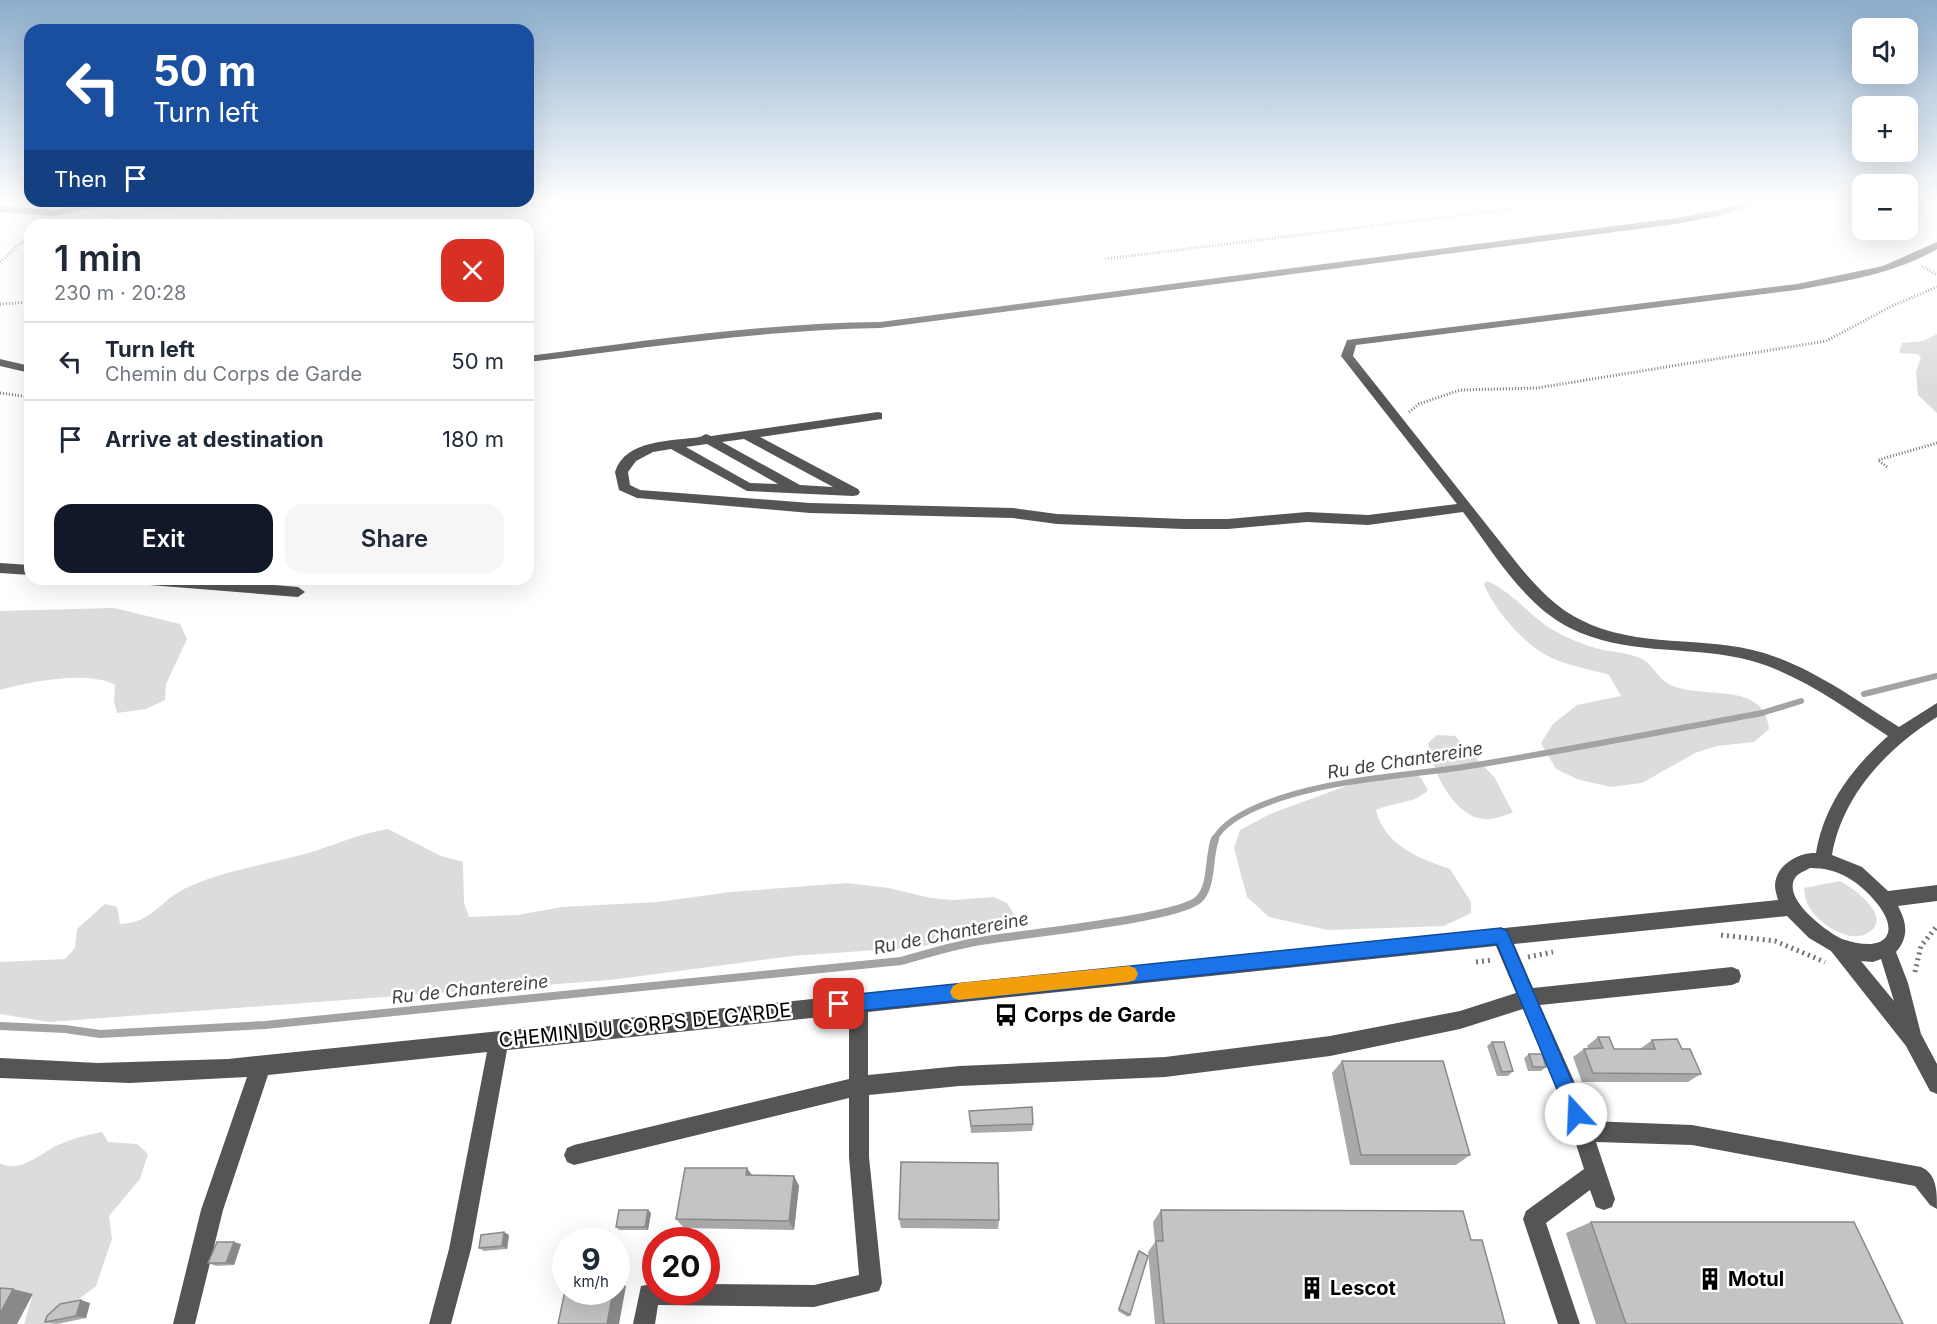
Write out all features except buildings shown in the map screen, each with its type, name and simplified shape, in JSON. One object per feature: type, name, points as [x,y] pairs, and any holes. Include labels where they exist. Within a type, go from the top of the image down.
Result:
[{"type":"street","points":[[534,358],[752,332],[904,322],[1357,263]]},
{"type":"street","points":[[1899,263],[1867,273],[1797,286],[1351,342],[1347,356],[1533,590],[1552,609],[1574,624],[1601,636],[1632,643],[1718,650],[1761,658],[1818,685],[1900,736]]},
{"type":"street","points":[[0,362],[24,368]]},
{"type":"street","points":[[878,416],[671,444],[635,454],[622,465],[620,476],[624,487],[637,494],[746,505],[1013,513],[1057,519],[1228,524],[1307,517],[1368,520],[1467,507]]},
{"type":"street","points":[[745,434],[853,492],[876,508]]},
{"type":"street","points":[[706,438],[801,491]]},
{"type":"street","points":[[671,444],[747,487],[853,492]]},
{"type":"street","points":[[0,568],[24,570]]},
{"type":"street","points":[[211,585],[298,592]]},
{"type":"street","points":[[1823,860],[1831,823],[1845,797],[1900,736],[1921,718],[1937,709]]},
{"type":"street","points":[[1823,860],[1858,873],[1887,899],[1895,914],[1898,928],[1895,940],[1886,949],[1873,953],[1838,947],[1803,923],[1785,894],[1784,881],[1788,871],[1796,864],[1823,860]]},
{"type":"street","points":[[1887,899],[1937,893]]},
{"type":"street","name":"CHEMIN DU CORPS DE GARDE","points":[[0,1068],[61,1073],[172,1074],[261,1066],[858,1002],[1791,907]]},
{"type":"street","points":[[1501,936],[1571,1097],[1604,1199]]},
{"type":"street","points":[[1838,947],[1913,1039],[1937,1084]]},
{"type":"street","points":[[1886,949],[1899,982],[1913,1039]]},
{"type":"street","points":[[574,1155],[859,1086],[959,1076],[1165,1066],[1330,1046],[1460,1020],[1529,997],[1732,976]]},
{"type":"street","points":[[644,1324],[649,1294],[814,1296],[871,1283],[860,1156],[858,1002]]},
{"type":"street","points":[[440,1324],[460,1249],[499,1040]]},
{"type":"street","points":[[184,1324],[213,1210],[261,1066]]},
{"type":"street","points":[[1582,1131],[1692,1135],[1921,1177],[1937,1198]]},
{"type":"street","points":[[1569,1324],[1534,1219],[1595,1173]]},
{"type":"path","points":[[1401,426],[1407,413],[1419,404],[1460,390],[1537,388],[1826,341],[1894,305],[1937,287]]},
{"type":"path","points":[[0,304],[24,302]]},
{"type":"path","points":[[0,393],[24,396]]},
{"type":"path","points":[[1887,467],[1878,460],[1937,443]]},
{"type":"path","points":[[1915,962],[1927,934],[1937,926]]},
{"type":"path","points":[[1710,935],[1765,937],[1797,947]]},
{"type":"path","points":[[1476,962],[1562,951]]},
{"type":"shaded area","points":[[1937,334],[1937,413],[1918,395],[1916,372],[1921,357],[1917,354],[1899,353],[1902,343],[1923,341]]},
{"type":"shaded area","points":[[1487,581],[1505,591],[1553,630],[1595,648],[1640,658],[1667,683],[1695,691],[1743,697],[1756,703],[1765,713],[1769,729],[1754,742],[1717,746],[1695,753],[1642,783],[1610,787],[1577,779],[1556,769],[1541,743],[1553,724],[1577,705],[1621,696],[1609,675],[1553,658],[1528,642],[1494,604],[1484,584]]},
{"type":"shaded area","points":[[114,608],[180,624],[187,639],[166,684],[165,700],[146,709],[117,713],[114,702],[115,685],[89,678],[42,681],[0,690],[0,611]]},
{"type":"shaded area","points":[[1437,735],[1455,736],[1495,778],[1513,813],[1495,818],[1474,817],[1454,801],[1439,778],[1430,754],[1428,743]]},
{"type":"shaded area","points":[[1413,772],[1421,778],[1428,790],[1417,798],[1376,810],[1380,822],[1387,833],[1405,849],[1450,869],[1471,902],[1471,913],[1444,926],[1328,930],[1269,917],[1247,897],[1234,848],[1240,830],[1270,814],[1365,779]]},
{"type":"shaded area","points":[[388,829],[441,856],[463,862],[464,903],[469,917],[518,915],[562,907],[658,902],[730,892],[847,883],[889,888],[931,898],[953,900],[994,897],[1007,903],[1017,919],[1011,927],[919,947],[792,956],[610,980],[49,1022],[0,1014],[0,962],[65,959],[75,948],[77,929],[105,904],[117,907],[120,924],[131,923],[141,920],[177,893],[200,882]]},
{"type":"shaded area","points":[[1840,881],[1862,897],[1874,912],[1877,920],[1875,927],[1868,933],[1861,936],[1845,935],[1829,927],[1809,907],[1804,888]]},
{"type":"shaded area","points":[[102,1132],[108,1142],[137,1144],[148,1154],[140,1179],[109,1216],[112,1239],[96,1286],[70,1306],[55,1324],[24,1324],[33,1294],[0,1291],[0,1163],[7,1166],[22,1165],[56,1146]]},
{"type":"waterway","name":"Ru de Chantereine","points":[[1864,694],[1937,676]]},
{"type":"waterway","name":"Ru de Chantereine","points":[[1215,840],[1225,826],[1243,814],[1272,801],[1304,791],[1580,747],[1762,713],[1801,701]]},
{"type":"waterway","name":"Ru de Chantereine","points":[[0,1026],[65,1029],[100,1034],[265,1025],[901,961],[971,943],[1096,925],[1184,907],[1198,900],[1206,888],[1215,840]]},
{"type":"slow traffic","points":[[959,992],[1129,974]]},
{"type":"place","name":"Corps de Garde","points":[[1006,1015]]},
{"type":"place","name":"Motul","points":[[1710,1279]]},
{"type":"place","name":"Lescot","points":[[1312,1288]]},
{"type":"route","points":[[839,1004],[1501,936],[1529,997],[1576,1114]]}]
